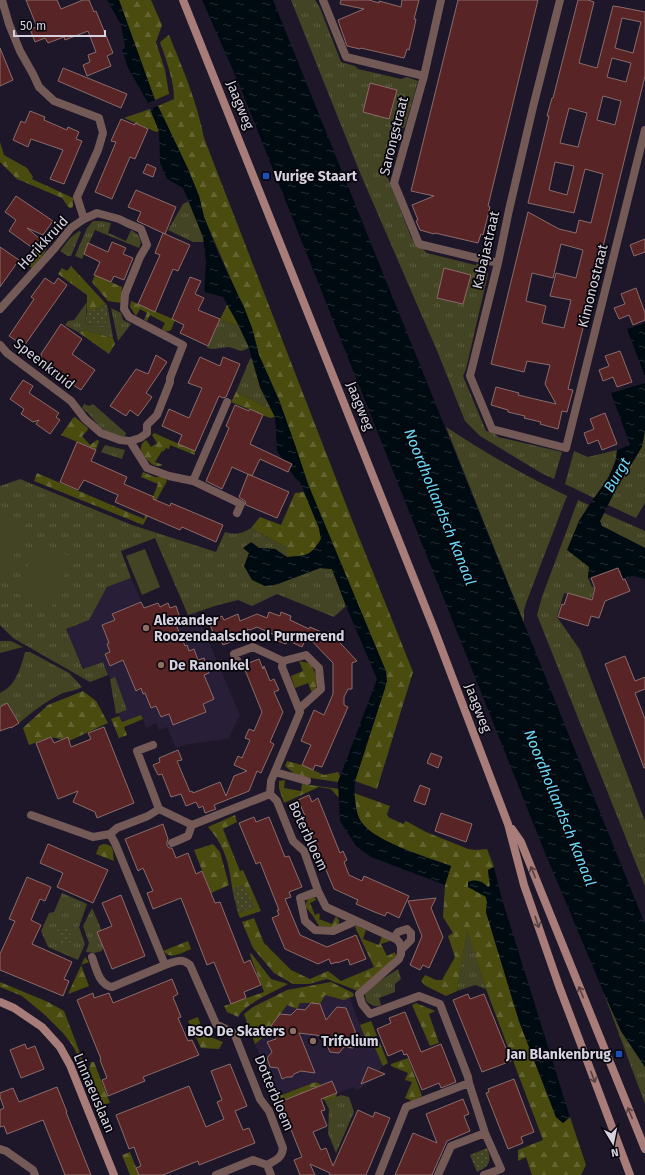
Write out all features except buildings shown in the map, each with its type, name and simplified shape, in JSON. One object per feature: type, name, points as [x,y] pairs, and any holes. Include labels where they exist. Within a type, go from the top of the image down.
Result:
[{"type":"main road","name":"Jaagweg","points":[[183,0],[434,629],[508,824],[524,885],[564,1000],[630,1175]]},
{"type":"main road","name":"Jaagweg","points":[[508,824],[521,842],[645,1149]]},
{"type":"main road","name":"Linnaeuslaan","points":[[0,1002],[14,1008],[42,1027],[60,1047],[70,1065],[114,1175]]},
{"type":"street","name":"Herikkruid","points":[[0,309],[71,228],[84,219],[77,197],[98,150],[103,133],[99,118],[54,101],[39,87],[20,52],[9,24],[2,0]]},
{"type":"street","points":[[323,0],[346,57],[424,76]]},
{"type":"street","name":"Sarongstraat","points":[[441,0],[424,76],[394,183],[419,244],[498,263]]},
{"type":"street","name":"Kabajastraat","points":[[560,0],[529,122],[508,210],[498,263],[470,376],[492,429],[566,448]]},
{"type":"street","name":"Kimonostraat","points":[[566,448],[645,130]]},
{"type":"street","points":[[84,219],[96,213],[119,219],[141,229],[146,245],[125,294],[124,309],[129,317],[183,345],[157,415],[147,425],[147,433],[140,438],[130,441],[147,468],[169,476],[193,481],[240,504],[237,513]]},
{"type":"street","name":"Speenkruid","points":[[0,345],[7,353],[70,400],[85,419],[101,433],[120,440],[130,441]]},
{"type":"street","points":[[193,481],[227,402]]},
{"type":"street","points":[[238,662],[234,654],[253,647],[283,661],[306,655],[319,668],[321,689],[299,709],[282,667],[283,661]]},
{"type":"street","name":"Boterbloem","points":[[299,709],[300,712],[271,781],[270,794],[277,801],[292,841],[304,851],[318,891],[326,907],[394,938]]},
{"type":"street","points":[[153,745],[137,751],[159,809],[192,825]]},
{"type":"street","name":"Boterbloem","points":[[275,772],[307,781]]},
{"type":"street","name":"Boterbloem","points":[[172,843],[188,836],[192,825],[270,794]]},
{"type":"street","points":[[31,815],[93,837],[110,834],[117,828],[148,816],[159,809]]},
{"type":"street","points":[[110,834],[165,965]]},
{"type":"street","name":"Boterbloem","points":[[318,891],[300,898],[305,921],[315,930],[333,931],[356,921]]},
{"type":"street","points":[[401,950],[411,940],[411,933],[407,928],[398,932],[394,938],[399,942],[401,950],[400,957],[396,963],[359,994],[362,1004],[370,1014],[419,996],[440,1004],[468,1077],[485,1133],[501,1169],[484,1175]]},
{"type":"street","name":"Dotterbloem","points":[[92,957],[102,982],[106,986],[112,987],[178,960],[183,960],[190,965],[216,1024],[234,1033],[260,1099],[269,1111],[283,1148],[280,1158],[267,1165]]},
{"type":"street","points":[[379,1175],[406,1107],[469,1083]]},
{"type":"street","points":[[438,1175],[450,1146],[485,1133]]},
{"type":"street","points":[[0,1149],[6,1151],[33,1170],[35,1175]]},
{"type":"street","points":[[216,1175],[254,1160],[267,1165],[271,1175]]},
{"type":"street","points":[[207,1175],[212,1175]]},
{"type":"shaded area","name":"De Ranonkel","points":[[131,578],[144,608],[158,603],[160,606],[168,603],[170,608],[176,606],[181,618],[196,612],[240,715],[228,739],[188,744],[176,748],[167,727],[159,730],[156,723],[146,728],[143,719],[122,722],[118,713],[127,710],[114,678],[110,679],[103,662],[84,669],[65,629],[89,620],[107,587]]},
{"type":"shaded area","name":"Trifolium","points":[[326,988],[349,996],[365,1038],[370,1036],[383,1066],[380,1070],[374,1072],[376,1078],[356,1091],[354,1087],[331,1096],[315,1082],[277,1097],[246,1018]]},
{"type":"green space","points":[[119,0],[151,0],[162,25],[156,42],[165,70],[169,94],[155,100]]},
{"type":"green space","points":[[291,0],[315,0],[320,8],[341,62],[355,66],[358,69],[401,79],[407,77],[418,81],[405,127],[401,129],[388,178],[411,237],[417,245],[427,253],[475,265],[479,263],[485,267],[488,274],[466,369],[463,376],[486,431],[494,433],[498,437],[562,452],[554,479],[543,474],[480,436],[465,421],[438,353],[361,175]]},
{"type":"green space","points":[[169,35],[194,99],[204,138],[354,525],[413,672],[377,789],[355,781],[385,688],[308,484],[279,400],[259,355],[252,328],[204,217],[199,196],[188,169],[158,106],[174,99],[171,77],[160,42]]},
{"type":"green space","points":[[150,109],[159,131],[156,132],[124,118]]},
{"type":"green space","points":[[0,142],[4,155],[27,168],[33,177],[32,179],[73,198],[72,208],[69,208],[62,198],[17,179],[0,162]]},
{"type":"green space","points":[[189,201],[204,242],[193,242],[168,230],[183,204]]},
{"type":"green space","points":[[93,221],[111,223],[108,233],[126,241],[131,230],[138,235],[141,242],[139,248],[95,230],[82,259],[75,256],[87,228]]},
{"type":"green space","points":[[79,231],[81,232],[71,256],[68,256],[60,251],[70,238]]},
{"type":"green space","points":[[41,243],[47,246],[45,252],[32,268],[27,265]]},
{"type":"green space","points":[[71,266],[106,304],[94,310],[87,310],[87,295],[58,274],[62,268],[67,271]]},
{"type":"green space","points":[[95,275],[122,287],[121,303],[108,301],[92,282]]},
{"type":"green space","points":[[131,301],[175,320],[171,330],[163,330],[162,329],[165,323],[150,315],[147,321],[144,320],[147,313],[140,309],[136,316],[130,307]]},
{"type":"green space","points":[[87,302],[85,324],[106,326],[108,309],[113,338],[84,330],[78,332],[65,325],[68,321],[74,320]]},
{"type":"green space","points":[[106,304],[108,309],[106,326],[85,324],[87,310],[94,310]]},
{"type":"green space","points":[[227,305],[239,326],[220,319]]},
{"type":"green space","points":[[111,308],[121,313],[123,320],[131,324],[118,341]]},
{"type":"green space","points":[[220,319],[239,326],[249,348],[241,351],[229,347],[213,349],[207,348]]},
{"type":"green space","points":[[84,330],[113,338],[115,344],[109,354],[78,332]]},
{"type":"green space","points":[[252,358],[260,387],[271,409],[236,392],[250,359]]},
{"type":"green space","points":[[236,392],[271,409],[275,417],[270,418],[231,402]]},
{"type":"green space","points":[[84,404],[89,406],[93,404],[126,433],[125,436],[123,437],[107,432],[98,425],[82,408]]},
{"type":"green space","points":[[75,417],[88,428],[82,436],[90,445],[97,440],[99,441],[96,450],[61,435]]},
{"type":"green space","points":[[446,427],[475,446],[567,496],[526,603],[524,610],[524,623]]},
{"type":"green space","points":[[645,430],[645,503],[636,518],[608,505],[638,453]]},
{"type":"green space","points":[[154,433],[195,451],[195,455],[170,445],[169,449],[166,448],[163,452],[162,451],[155,462],[163,465],[157,466],[152,464],[144,456],[141,449],[143,442],[146,440],[151,447],[157,443],[152,435]]},
{"type":"green space","points":[[105,445],[125,450],[122,459],[101,452]]},
{"type":"green space","points":[[617,450],[615,463],[612,470],[594,498],[565,484],[574,451],[588,457]]},
{"type":"green space","points":[[143,472],[155,477],[164,477],[167,481],[143,525],[34,481],[37,473],[144,519],[158,484],[141,477]]},
{"type":"green space","points":[[20,479],[132,525],[216,552],[225,532],[245,532],[251,528],[287,548],[287,557],[275,549],[259,548],[251,542],[249,553],[275,585],[320,568],[332,569],[346,606],[334,617],[277,594],[252,606],[238,600],[188,615],[155,538],[121,551],[131,578],[107,587],[89,620],[66,629],[83,669],[103,662],[108,675],[90,682],[13,638],[0,625],[0,486]]},
{"type":"green space","points":[[304,492],[319,528],[321,539],[311,552],[304,555],[287,557],[287,548],[251,528],[260,517],[281,525],[295,493]]},
{"type":"green space","points":[[578,500],[589,505],[579,521],[575,533],[589,567],[588,578],[592,587],[595,586],[591,600],[564,593],[557,617],[580,650],[645,821],[645,886],[537,615],[542,597]]},
{"type":"green space","points":[[3,512],[27,522],[0,587],[0,519]]},
{"type":"green space","points":[[604,513],[645,531],[645,548],[602,526],[600,521]]},
{"type":"green space","points":[[38,543],[72,557],[51,608],[16,593]]},
{"type":"green space","points":[[145,549],[160,587],[142,595],[126,556]]},
{"type":"green space","points":[[0,641],[11,641],[23,647],[0,653]]},
{"type":"green space","points":[[25,652],[30,652],[69,673],[82,687],[55,697],[39,707],[19,723],[7,703],[0,707],[0,693],[6,690],[14,681],[20,670]]},
{"type":"green space","points":[[299,661],[309,663],[314,670],[317,683],[315,690],[312,693],[308,683],[295,688],[291,676],[303,671]]},
{"type":"green space","points":[[115,677],[127,710],[116,714],[110,679]]},
{"type":"green space","points":[[83,691],[96,701],[108,723],[69,741],[51,737],[29,745],[23,728],[48,705]]},
{"type":"green space","points":[[141,715],[143,719],[124,727],[127,735],[119,738],[111,719],[119,716],[122,722]]},
{"type":"green space","points":[[287,761],[302,765],[324,775],[338,772],[340,776],[338,782],[297,776],[285,766]]},
{"type":"green space","points":[[285,780],[284,788],[301,791],[302,784],[354,791],[354,793],[338,797],[331,789],[319,787],[284,803],[279,788],[279,781]]},
{"type":"green space","points":[[354,793],[390,806],[387,814],[388,817],[403,824],[406,821],[426,832],[468,849],[487,849],[494,867],[488,870],[490,886],[488,887],[481,881],[487,902],[486,912],[519,1021],[556,1117],[563,1123],[570,1117],[586,1165],[581,1175],[532,1175],[526,1157],[518,1161],[518,1150],[543,1140],[486,989],[467,930],[457,991],[446,996],[426,986],[421,981],[425,975],[436,980],[442,980],[455,957],[448,936],[453,933],[443,917],[445,885],[451,866],[401,848],[376,835],[360,820]]},
{"type":"green space","points":[[235,815],[237,822],[223,829],[240,871],[243,870],[261,911],[240,918],[238,913],[255,907],[237,886],[233,893],[230,874],[223,850],[208,827]]},
{"type":"green space","points":[[103,844],[112,847],[114,861],[96,854],[99,846]]},
{"type":"green space","points":[[213,844],[220,852],[229,885],[211,893],[194,850]]},
{"type":"green space","points":[[244,885],[255,907],[238,913],[233,893],[237,886]]},
{"type":"green space","points":[[62,893],[87,904],[79,927],[85,944],[78,960],[48,947],[41,931],[49,913],[54,912]]},
{"type":"green space","points":[[314,896],[316,900],[310,903],[315,915],[319,913],[319,919],[332,924],[336,916],[339,920],[339,924],[336,928],[319,926],[305,906],[308,898]]},
{"type":"green space","points":[[92,908],[101,929],[103,940],[102,951],[94,953],[86,952],[89,943],[83,926]]},
{"type":"green space","points":[[254,918],[264,943],[291,970],[310,979],[328,971],[341,981],[374,967],[355,927],[357,926],[366,930],[363,939],[379,945],[382,936],[390,941],[381,944],[387,956],[395,952],[396,956],[393,962],[358,991],[327,979],[309,984],[293,984],[274,973],[253,948],[242,922]]},
{"type":"green space","points":[[67,926],[73,941],[62,945],[56,931]]},
{"type":"green space","points":[[467,929],[486,989],[475,985],[457,991]]},
{"type":"green space","points":[[188,941],[191,949],[180,954],[169,955],[163,951]]},
{"type":"green space","points":[[251,953],[271,979],[288,984],[253,1003],[238,1017],[227,1012],[224,1006],[264,992],[250,955]]},
{"type":"green space","points":[[85,957],[89,962],[81,965]]},
{"type":"green space","points":[[81,965],[89,986],[68,994]]},
{"type":"green space","points":[[398,969],[401,979],[395,984],[395,992],[379,998],[381,1005],[379,1006],[373,1006],[366,1001],[365,994],[378,982]]},
{"type":"green space","points":[[0,982],[48,1002],[64,1011],[83,1061],[81,1062],[73,1046],[63,1033],[45,1015],[22,996],[0,987]]},
{"type":"green space","points":[[331,982],[353,993],[354,996],[344,1000],[325,995],[320,1004],[300,1003],[297,1009],[287,1005],[271,1026],[266,1027],[266,1035],[255,1044],[244,1014],[253,1007],[287,990]]},
{"type":"green space","points":[[603,991],[621,1031],[645,1067],[645,1104]]},
{"type":"green space","points":[[416,1003],[435,1011],[429,1014],[439,1043],[430,1046],[412,1005]]},
{"type":"green space","points":[[198,1017],[202,1029],[208,1027],[210,1028],[208,1036],[223,1042],[219,1049],[201,1048],[188,1021]]},
{"type":"green space","points":[[371,1021],[388,1063],[383,1066],[370,1037],[365,1038],[360,1025]]},
{"type":"green space","points":[[408,1058],[422,1096],[412,1101],[405,1098],[412,1082],[405,1080],[408,1073],[391,1066],[391,1064]]},
{"type":"green space","points":[[91,1062],[94,1062],[110,1103],[103,1105],[89,1069]]},
{"type":"green space","points":[[315,1082],[327,1087],[331,1096],[337,1093],[336,1097],[325,1101],[312,1089],[280,1102],[277,1097]]},
{"type":"green space","points":[[341,1095],[349,1097],[354,1112],[336,1153],[328,1133],[329,1109],[325,1101]]},
{"type":"green space","points":[[487,1148],[489,1163],[485,1168],[477,1172],[470,1155]]},
{"type":"green space","points":[[130,1152],[139,1175],[130,1175],[122,1155]]},
{"type":"water","points":[[107,0],[119,0],[155,100],[148,103],[128,68],[122,50],[125,48],[121,25]]},
{"type":"water","name":"Noordhollandsch Kanaal","points":[[202,0],[273,0],[645,924],[645,1067],[621,1031],[543,848],[239,84]]},
{"type":"water","points":[[158,106],[188,169],[199,196],[204,217],[219,255],[244,307],[252,328],[259,355],[279,400],[308,484],[386,671],[387,681],[355,781],[355,800],[359,818],[374,834],[386,841],[451,866],[445,885],[371,857],[356,846],[340,821],[338,782],[377,679],[332,569],[320,568],[275,585],[265,586],[252,580],[244,566],[249,553],[243,548],[251,542],[259,548],[275,549],[287,557],[304,555],[311,552],[321,539],[319,528],[300,482],[295,478],[277,451],[275,417],[260,387],[248,345],[235,318],[223,297],[204,292],[206,262],[203,237],[183,188],[167,179],[160,163],[159,131],[150,109]]},
{"type":"water","points":[[645,323],[645,377],[627,329]]},
{"type":"water","name":"Burgt","points":[[645,383],[645,430],[642,447],[618,485],[600,521],[602,526],[645,548],[645,579],[633,576],[622,578],[618,567],[588,578],[589,567],[567,550],[579,521],[608,479],[616,460],[617,450],[630,445],[611,393]]},
{"type":"water","points":[[494,867],[502,899],[570,1117],[563,1123],[556,1117],[519,1021],[486,912],[486,897],[468,887],[468,882],[474,881],[481,882],[488,887],[490,886],[488,870]]},
{"type":"place","name":"Vurige Staart","points":[[266,176]]},
{"type":"place","name":"Alexander Roozendaalschool Purmerend","points":[[146,628]]},
{"type":"place","name":"De Ranonkel","points":[[161,665]]},
{"type":"place","name":"BSO De Skaters","points":[[293,1031]]},
{"type":"place","name":"Trifolium","points":[[313,1041]]},
{"type":"place","name":"Jan Blankenbrug","points":[[619,1054]]}]
